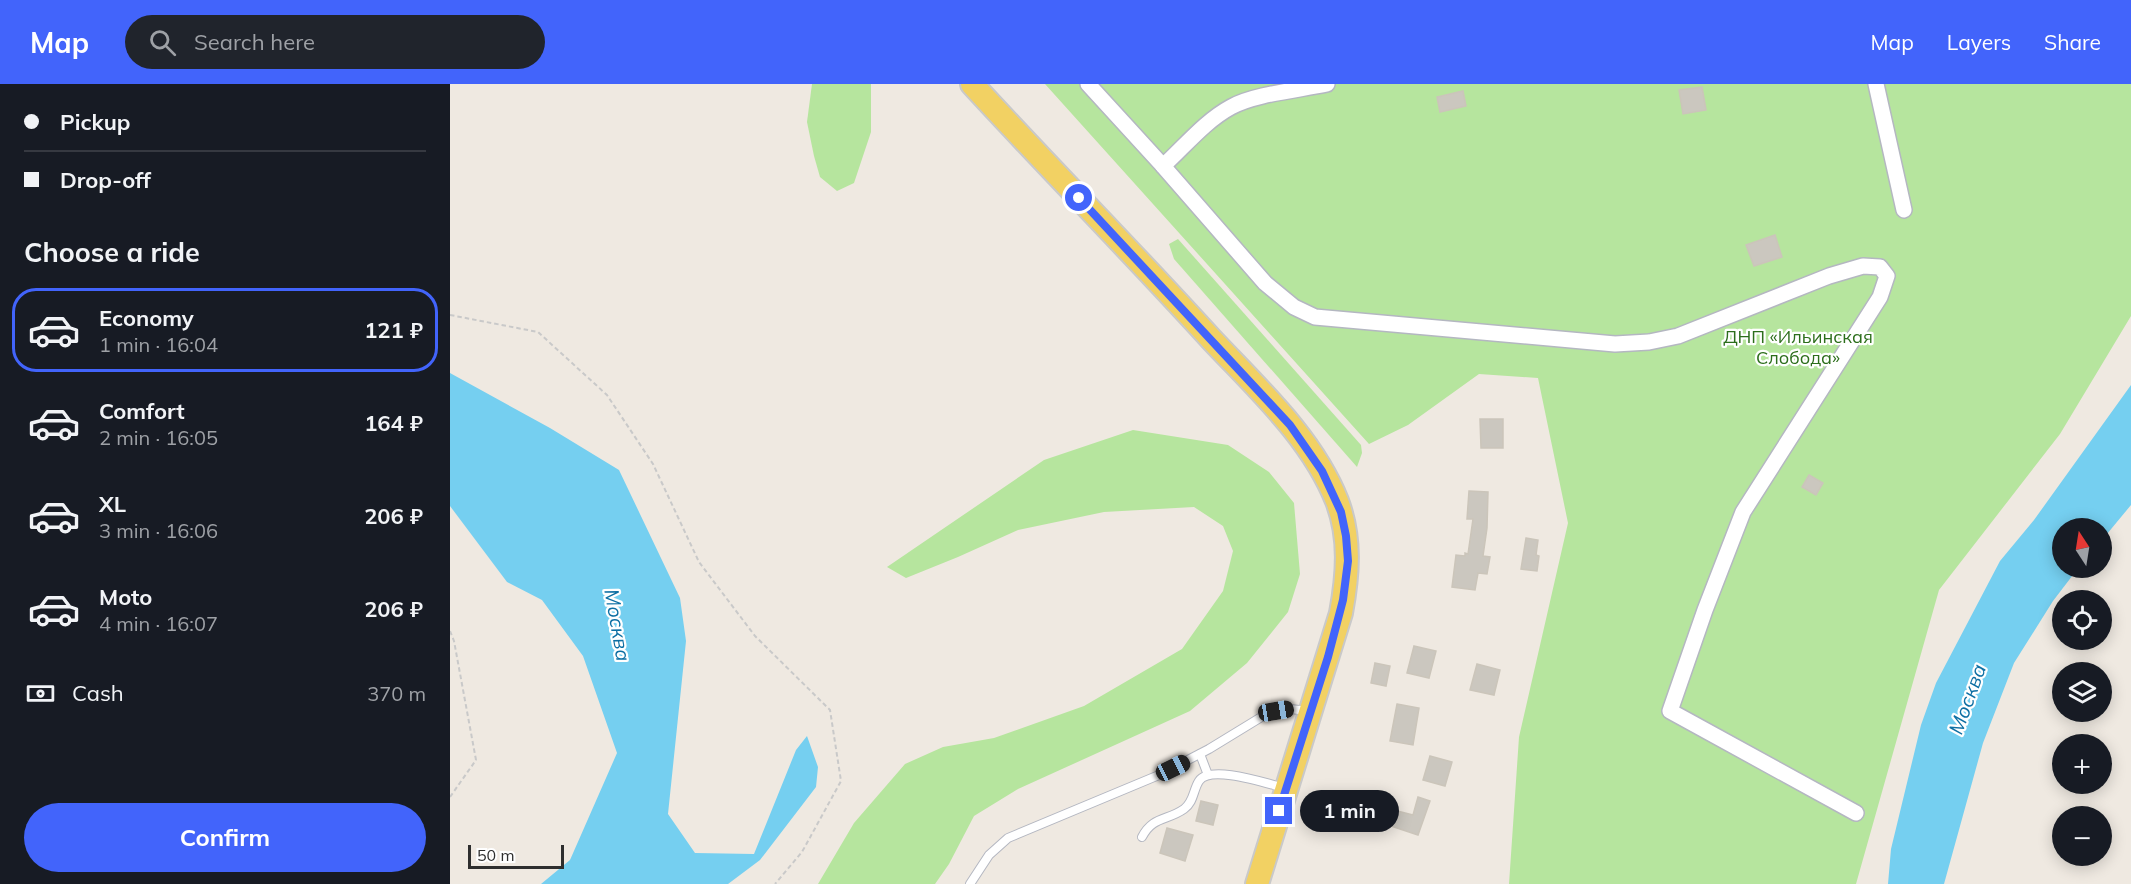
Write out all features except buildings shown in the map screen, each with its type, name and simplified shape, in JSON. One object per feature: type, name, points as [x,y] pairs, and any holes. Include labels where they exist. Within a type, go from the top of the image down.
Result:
[{"type":"main road","points":[[972,84],[1271,403],[1296,433],[1322,471],[1341,512],[1346,536],[1348,566],[1341,613],[1257,884]]},
{"type":"street","points":[[1088,84],[1265,283],[1294,307],[1315,316],[1616,344],[1649,342],[1678,336],[1829,276],[1863,266],[1880,267],[1887,276],[1880,297],[1743,512],[1705,610],[1670,711],[1856,813]]},
{"type":"street","points":[[1163,166],[1217,116],[1232,106],[1252,99],[1327,84]]},
{"type":"street","points":[[1876,84],[1904,210]]},
{"type":"lane","points":[[969,884],[989,855],[1008,838],[1159,775],[1276,711],[1290,709],[1311,712]]},
{"type":"lane","points":[[1200,754],[1208,775]]},
{"type":"lane","points":[[1142,837],[1154,822],[1186,808],[1192,801],[1200,780],[1208,775],[1215,773],[1251,779],[1286,789]]},
{"type":"path","points":[[450,315],[538,332],[607,395],[653,464],[699,562],[755,636],[830,710],[842,781],[802,852],[775,884]]},
{"type":"path","points":[[450,631],[454,641],[476,760],[450,797]]},
{"type":"green space","points":[[812,84],[871,84],[871,132],[854,183],[837,191],[820,177],[814,156],[807,122]]},
{"type":"green space","name":"ДНП «Ильинская Слобода»","points":[[1045,84],[2131,84],[2131,316],[2060,434],[1939,590],[1856,884],[1509,884],[1519,737],[1568,523],[1538,378],[1479,374],[1408,425],[1369,444]]},
{"type":"green space","points":[[1178,239],[1361,445],[1362,453],[1357,467],[1174,259],[1169,244]]},
{"type":"green space","points":[[1133,430],[1228,445],[1269,472],[1294,503],[1300,574],[1288,612],[1247,663],[1190,711],[1018,789],[974,816],[949,864],[935,884],[818,884],[854,823],[905,764],[943,747],[994,738],[1084,706],[1182,649],[1223,591],[1233,551],[1223,526],[1194,507],[1104,512],[1018,530],[906,578],[887,567],[1044,460]]},
{"type":"water","name":"Москва","points":[[450,373],[550,428],[619,470],[680,598],[686,641],[668,814],[695,853],[754,854],[796,750],[807,736],[818,767],[816,787],[760,860],[728,884],[541,884],[570,860],[617,753],[583,656],[542,600],[507,582],[450,506]]},
{"type":"water","name":"Москва","points":[[2131,385],[2131,505],[2112,528],[2112,518],[2052,518],[2052,578],[2071,578],[2061,590],[2052,590],[2052,603],[2014,663],[1983,743],[1944,884],[1888,884],[1891,849],[1921,725],[1936,683],[2000,561],[2034,520]]},
{"type":"route","points":[[1079,198],[1290,425],[1322,471],[1341,512],[1348,561],[1341,613],[1279,811]]}]
